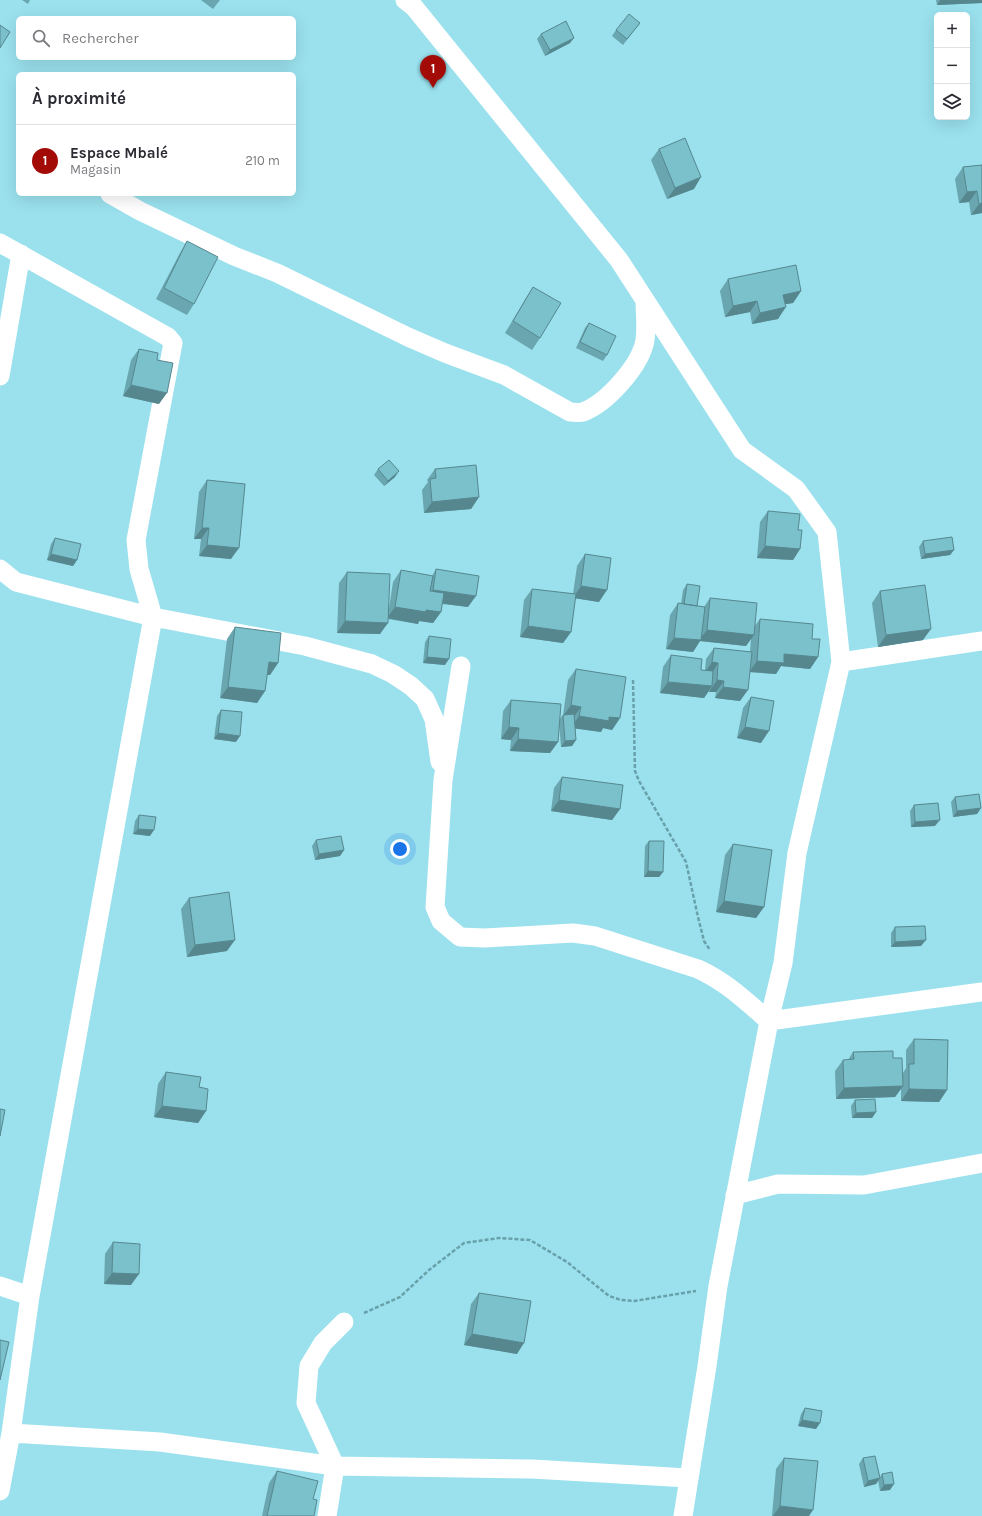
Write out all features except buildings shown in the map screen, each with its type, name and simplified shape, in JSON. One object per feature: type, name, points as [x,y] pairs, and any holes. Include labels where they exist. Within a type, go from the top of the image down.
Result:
[{"type":"street","points":[[410,2],[619,260],[742,450],[796,489],[827,532],[841,662],[797,853],[783,963],[769,1021],[718,1286],[683,1516]]},
{"type":"street","points":[[114,196],[140,211],[234,256],[277,273],[408,337],[445,353],[504,375],[570,412],[582,412],[594,405],[604,398],[626,377],[640,356],[645,340],[645,300]]},
{"type":"street","points":[[0,243],[168,337],[173,343],[136,540],[139,569],[152,617],[30,1296],[11,1433],[0,1491]]},
{"type":"street","points":[[0,376],[21,254]]},
{"type":"street","points":[[0,569],[16,582],[152,617],[305,646],[372,664],[393,674],[411,686],[425,699],[434,719],[443,780]]},
{"type":"street","points":[[841,662],[982,641]]},
{"type":"street","points":[[461,666],[443,780],[435,906],[441,921],[460,937],[485,938],[573,933],[595,936],[698,969],[726,985],[769,1021],[982,992]]},
{"type":"street","points":[[735,1195],[778,1184],[864,1185],[982,1163]]},
{"type":"street","points":[[0,1286],[30,1296]]},
{"type":"street","points":[[327,1516],[335,1466],[306,1404],[309,1366],[323,1343],[344,1322]]},
{"type":"street","points":[[11,1433],[160,1442],[335,1466],[532,1470],[688,1478]]},
{"type":"path","points":[[633,680],[635,771],[639,781],[686,862],[704,941],[717,961],[726,985]]},
{"type":"path","points":[[344,1322],[400,1297],[429,1270],[464,1243],[499,1238],[530,1240],[567,1262],[610,1296],[621,1300],[634,1301],[648,1299],[718,1286]]},
{"type":"place","name":"Espace Mbalé","points":[[433,88]]}]
